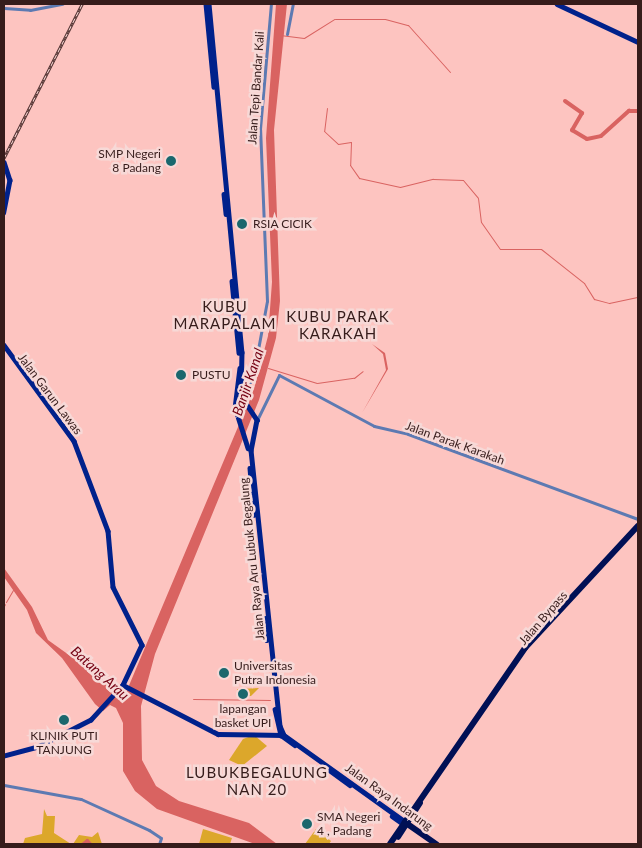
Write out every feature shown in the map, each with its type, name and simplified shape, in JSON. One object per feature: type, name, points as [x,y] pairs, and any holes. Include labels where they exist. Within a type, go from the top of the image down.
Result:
[{"type":"highway","points":[[392,842],[432,781],[525,648],[638,526]]},
{"type":"highway","name":"Jalan Bypass","points":[[404,823],[538,636],[587,581],[638,531]]},
{"type":"highway","name":"Jalan Raya Indarung","points":[[404,823],[431,844]]},
{"type":"highway","name":"Jalan Raya Indarung","points":[[404,823],[438,844]]},
{"type":"main road","points":[[208,4],[241,362],[241,400],[256,418]]},
{"type":"main road","points":[[558,4],[637,40]]},
{"type":"main road","points":[[4,162],[10,180],[4,212]]},
{"type":"main road","name":"Jalan Garun Lawas","points":[[4,345],[74,441],[104,518],[113,587],[142,645],[123,686],[97,711],[91,720],[38,747],[4,756]]},
{"type":"main road","name":"Jalan Raya Aru Lubuk Begalung","points":[[241,362],[237,414],[247,442],[255,501]]},
{"type":"main road","name":"Jalan Raya Aru Lubuk Begalung","points":[[256,418],[250,440],[267,629],[274,693],[281,731]]},
{"type":"main road","points":[[123,686],[149,695],[218,734],[273,734],[281,731]]},
{"type":"main road","name":"Jalan Raya Indarung","points":[[281,731],[404,823]]},
{"type":"street","points":[[4,8],[30,10],[62,4]]},
{"type":"street","name":"Jalan Tepi Bandar Kali","points":[[242,381],[250,382],[254,371],[267,301],[260,173],[271,4]]},
{"type":"street","points":[[287,34],[293,4]]},
{"type":"street","name":"Jalan Parak Karakah","points":[[256,418],[275,376],[305,389],[374,426],[408,434],[638,518]]},
{"type":"street","points":[[4,785],[81,799],[148,830],[161,838],[159,844]]},
{"type":"shaded area","points":[[276,4],[287,4],[274,130],[280,301],[276,338],[259,400],[155,654],[141,706],[142,760],[156,786],[179,801],[249,823],[277,844],[255,844],[157,809],[135,791],[123,771],[123,723],[116,708],[110,705],[103,711],[95,704],[62,658],[36,633],[27,610],[4,577],[4,568],[32,607],[48,640],[125,695],[254,389],[268,336],[272,282],[266,138]]},
{"type":"shaded area","points":[[372,344],[385,353],[388,369],[362,413],[386,370],[383,354]]},
{"type":"shaded area","points":[[259,688],[251,696],[238,697],[237,689]]},
{"type":"shaded area","points":[[254,735],[267,746],[242,766],[229,760],[243,739]]},
{"type":"shaded area","points":[[44,809],[47,816],[55,816],[54,833],[71,844],[23,844],[25,838],[42,834]]},
{"type":"shaded area","points":[[203,829],[232,838],[230,844],[199,844]]},
{"type":"shaded area","points":[[316,829],[331,841],[329,844],[305,844]]},
{"type":"shaded area","points":[[98,832],[102,844],[73,844],[79,835],[92,837]]},
{"type":"waterway","points":[[280,35],[304,38],[335,19],[385,19],[408,25],[450,72]]},
{"type":"waterway","points":[[565,101],[582,113],[572,130],[587,139],[601,136],[629,111],[638,111]]},
{"type":"waterway","points":[[327,108],[324,131],[338,144],[351,142],[350,165],[359,178],[400,187],[433,179],[463,180],[478,198],[481,222],[500,249],[541,249],[584,283],[594,299],[609,303],[638,297]]},
{"type":"waterway","name":"Banjir Kanal","points":[[268,368],[317,383],[354,378],[363,371]]},
{"type":"waterway","points":[[6,602],[13,590]]},
{"type":"waterway","points":[[193,699],[270,700]]},
{"type":"waterway","points":[[82,844],[87,840],[91,844]]},
{"type":"railway","points":[[4,158],[82,4]]},
{"type":"place","name":"SMP Negeri 8 Padang","points":[[171,161]]},
{"type":"place","name":"RSIA CICIK","points":[[242,224]]},
{"type":"place","name":"PUSTU","points":[[181,375]]},
{"type":"place","name":"Universitas Putra Indonesia","points":[[224,673]]},
{"type":"place","name":"lapangan basket UPI","points":[[243,694]]},
{"type":"place","name":"KLINIK PUTI TANJUNG","points":[[64,720]]},
{"type":"place","name":"SMA Negeri 4 , Padang","points":[[307,824]]},
{"type":"district","name":"KUBU MARAPALAM","points":[[225,314]]},
{"type":"district","name":"KUBU PARAK KARAKAH","points":[[338,324]]},
{"type":"district","name":"LUBUKBEGALUNG NAN 20","points":[[257,780]]},
{"type":"water label","name":"Batang Arau","points":[[100,673]]}]
